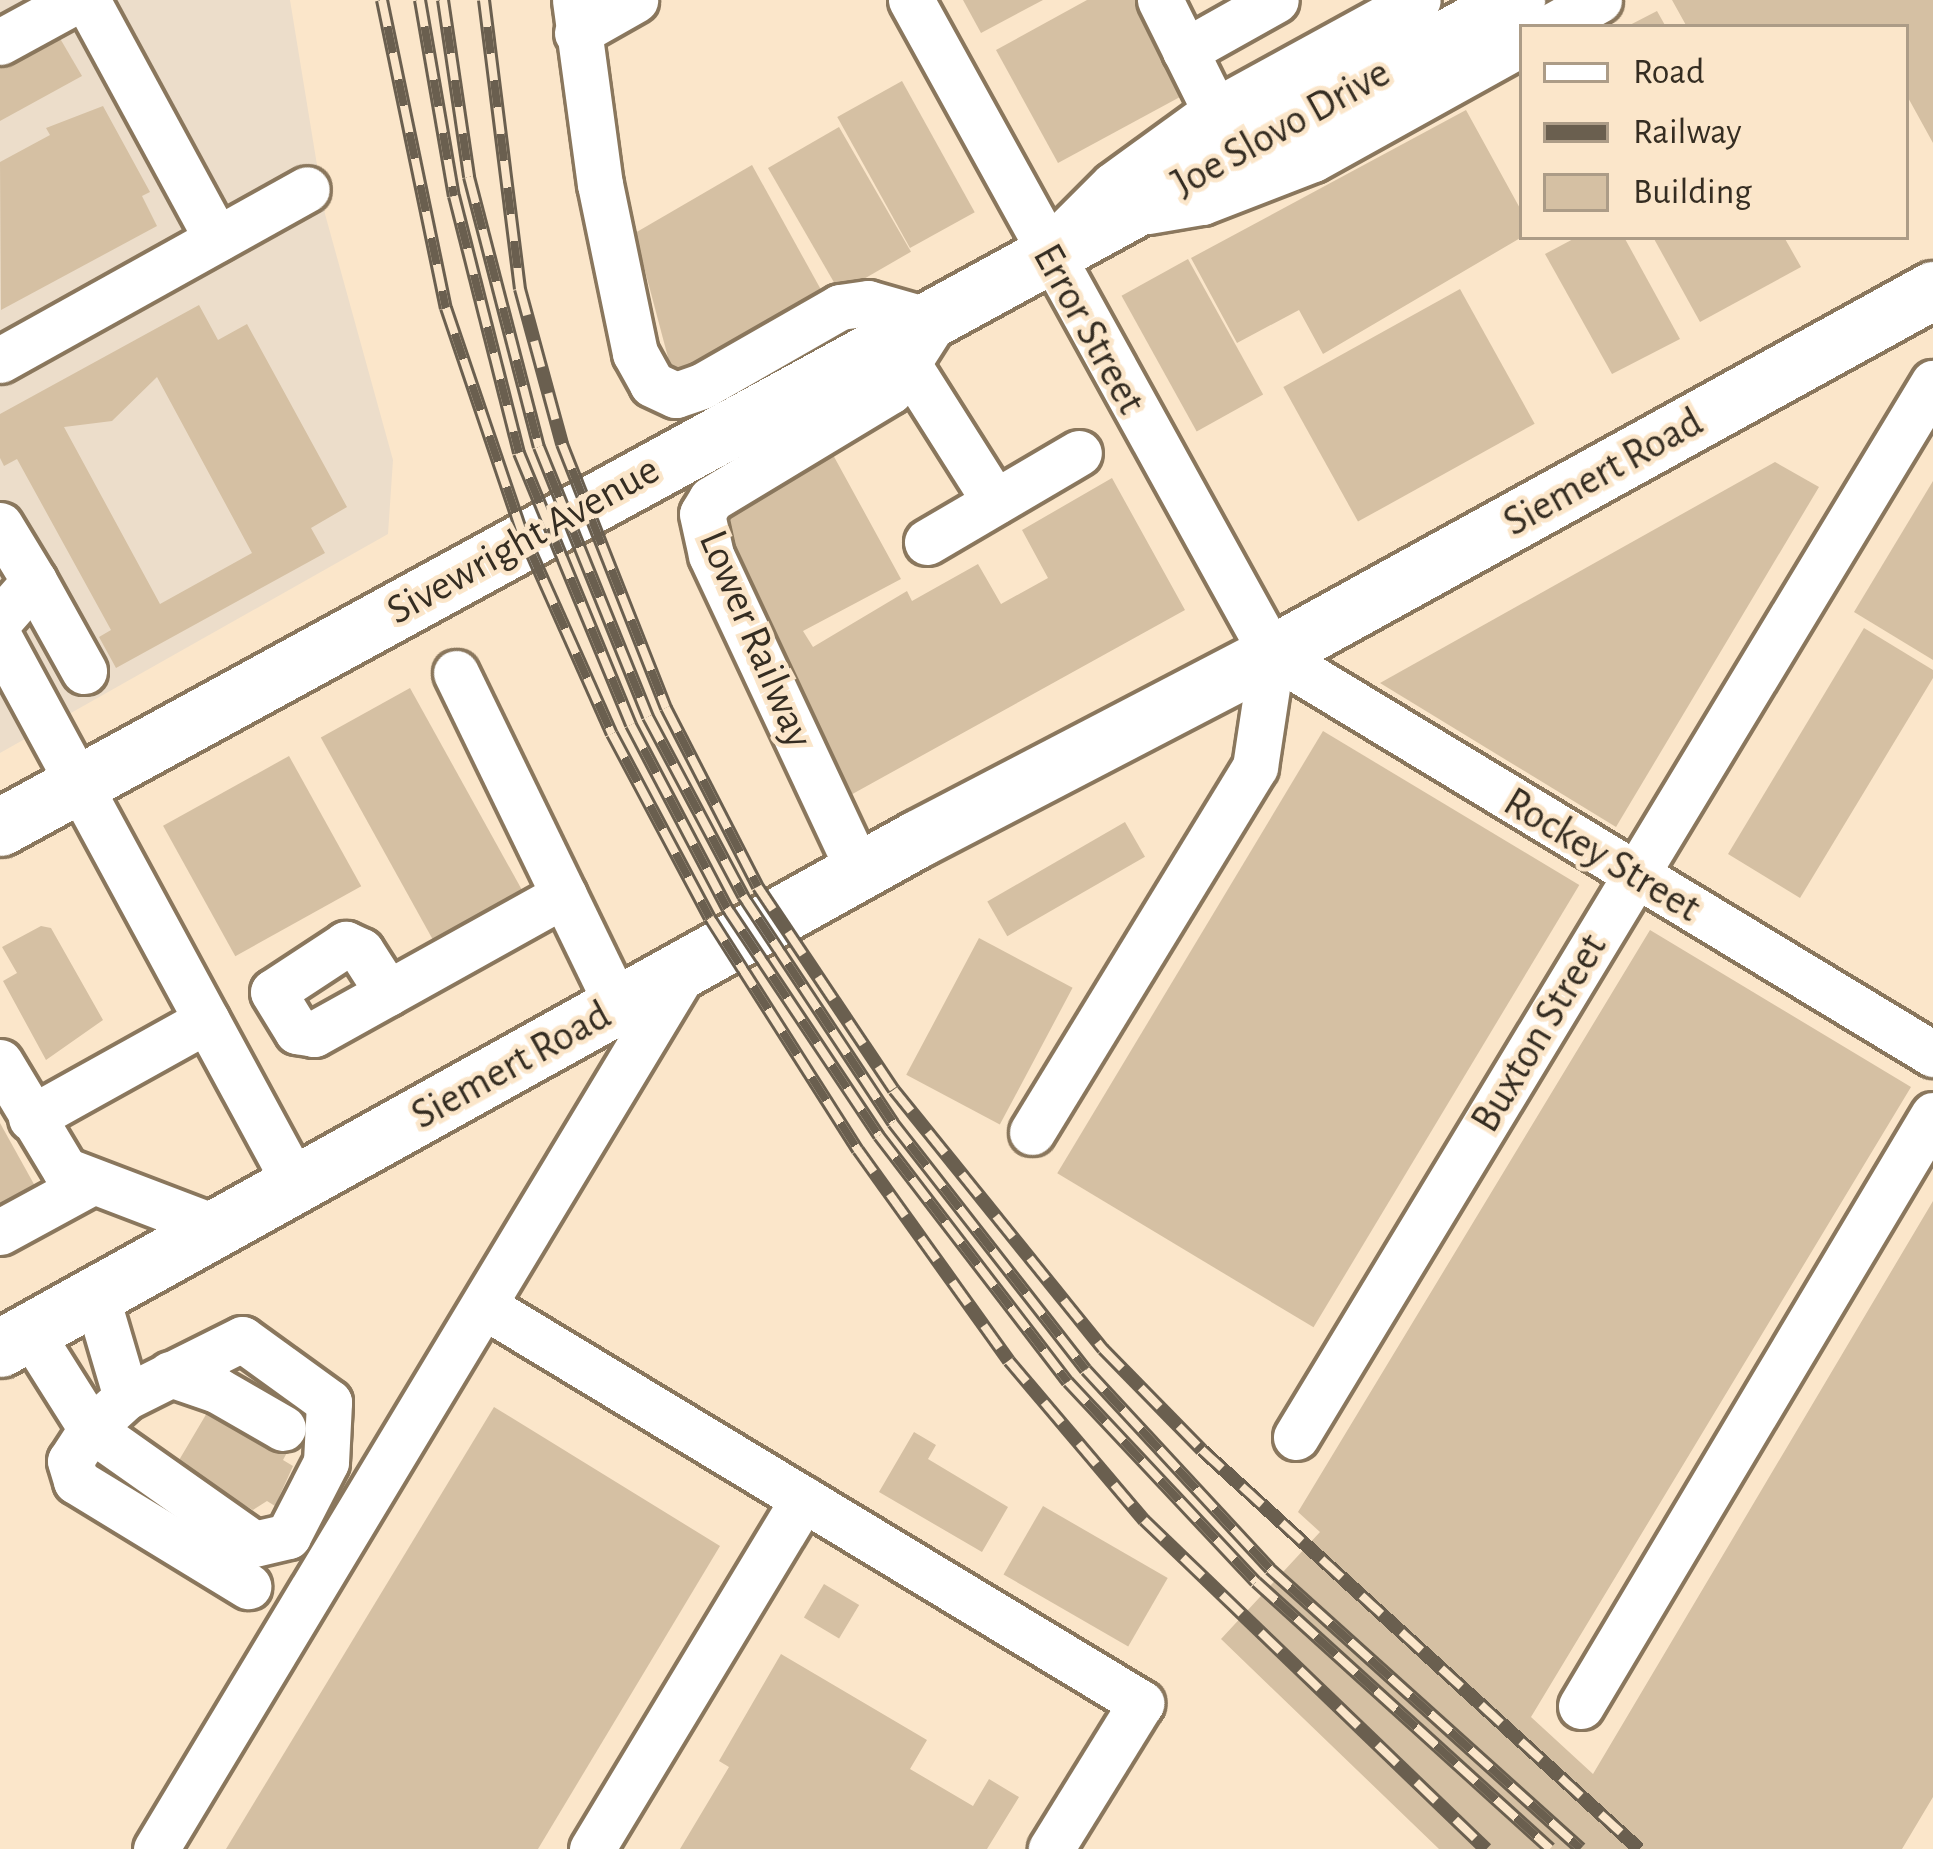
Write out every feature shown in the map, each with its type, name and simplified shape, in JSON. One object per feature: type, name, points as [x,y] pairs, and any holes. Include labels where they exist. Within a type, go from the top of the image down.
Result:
[{"type":"main road","name":"Joe Slovo Drive","points":[[1046,253],[1516,0]]},
{"type":"main road","name":"Sivewright Avenue","points":[[0,827],[725,427],[922,345],[1046,253]]},
{"type":"main road","name":"Siemert Road","points":[[11,1347],[96,1295],[860,871],[1272,654],[1933,290]]},
{"type":"street","points":[[0,42],[77,0]]},
{"type":"street","points":[[87,0],[217,239]]},
{"type":"street","points":[[635,0],[576,16],[635,353],[652,384],[685,393],[840,307],[868,303],[922,345],[995,502]]},
{"type":"street","name":"Error Street","points":[[911,0],[1046,253],[1272,654]]},
{"type":"street","points":[[1160,0],[1215,111]]},
{"type":"street","points":[[1185,51],[1276,0]]},
{"type":"street","points":[[1046,253],[1113,185],[1215,111],[1418,0]]},
{"type":"street","points":[[1555,24],[1599,0]]},
{"type":"street","points":[[1115,217],[1202,202],[1313,159],[1519,45]]},
{"type":"street","points":[[3,351],[307,189]]},
{"type":"street","name":"Lower Railway","points":[[860,871],[711,555],[703,514],[711,500],[873,404],[922,345]]},
{"type":"street","name":"Buxton Street","points":[[1296,1437],[1933,383]]},
{"type":"street","points":[[927,542],[1079,452]]},
{"type":"street","points":[[0,525],[84,671]]},
{"type":"street","points":[[0,620],[34,580]]},
{"type":"street","points":[[0,639],[14,690],[80,783],[296,1184]]},
{"type":"street","points":[[1032,1132],[1255,767],[1272,654]]},
{"type":"street","name":"Rockey Street","points":[[1272,654],[1933,1054]]},
{"type":"street","points":[[456,673],[618,1006]]},
{"type":"street","points":[[388,993],[564,895]]},
{"type":"street","points":[[156,1849],[686,968]]},
{"type":"street","points":[[31,1118],[207,1019]]},
{"type":"street","points":[[0,1062],[65,1170],[88,1184],[217,1228]]},
{"type":"street","points":[[1581,1706],[1933,1115]]},
{"type":"street","points":[[0,1232],[88,1184]]},
{"type":"street","points":[[96,1295],[114,1376],[126,1396]]},
{"type":"street","points":[[484,1306],[1141,1702],[1051,1849]]},
{"type":"street","points":[[11,1347],[91,1429],[254,1544],[288,1536],[326,1462],[329,1402],[242,1340],[126,1396],[91,1429],[70,1461],[76,1480],[248,1586]]},
{"type":"street","points":[[170,1374],[218,1390],[283,1428]]},
{"type":"street","points":[[592,1849],[803,1498]]},
{"type":"shaded area","points":[[0,0],[290,0],[325,214],[393,460],[388,534],[0,753]]},
{"type":"building","points":[[963,0],[1043,0],[981,33]]},
{"type":"building","points":[[1087,0],[1141,0],[1191,91],[1058,163],[996,50]]},
{"type":"building","points":[[1672,0],[1933,0],[1933,143],[1909,99],[1909,24],[1685,24]]},
{"type":"building","points":[[1657,11],[1664,24],[1632,24]]},
{"type":"building","points":[[58,35],[82,76],[0,121],[0,67]]},
{"type":"building","points":[[902,81],[975,212],[910,248],[837,117]]},
{"type":"building","points":[[103,106],[150,192],[142,196],[157,226],[1,310],[0,162],[50,135],[46,128]]},
{"type":"building","points":[[1466,110],[1519,207],[1519,239],[1323,354],[1299,310],[1237,343],[1191,258]]},
{"type":"building","points":[[839,127],[911,252],[840,293],[768,168]]},
{"type":"building","points":[[752,165],[825,297],[674,380],[635,233]]},
{"type":"building","points":[[1571,240],[1626,240],[1680,339],[1612,374],[1545,254]]},
{"type":"building","points":[[1655,240],[1786,240],[1801,267],[1700,322]]},
{"type":"building","points":[[1188,259],[1263,395],[1197,431],[1122,296]]},
{"type":"building","points":[[1460,289],[1535,424],[1358,522],[1283,387]]},
{"type":"building","points":[[199,305],[218,340],[247,324],[347,507],[311,528],[325,553],[116,668],[99,637],[111,630],[17,459],[4,466],[0,458],[0,414]],"holes":[[[157,377],[252,553],[160,604],[64,427],[112,421]]]},
{"type":"building","points":[[832,453],[901,579],[803,631],[813,647],[907,591],[912,601],[978,564],[1001,604],[1048,578],[1022,530],[1112,478],[1185,610],[838,802],[714,520]]},
{"type":"building","points":[[1775,462],[1819,487],[1616,827],[1380,683]]},
{"type":"building","points":[[1933,481],[1933,660],[1854,612]]},
{"type":"building","points":[[1864,628],[1933,670],[1933,678],[1800,898],[1728,854]]},
{"type":"building","points":[[410,688],[526,897],[437,946],[321,737]]},
{"type":"building","points":[[1323,731],[1579,885],[1314,1327],[1057,1173]]},
{"type":"building","points":[[289,756],[361,886],[235,956],[163,826]]},
{"type":"building","points":[[1125,822],[1145,857],[1007,936],[987,902]]},
{"type":"building","points":[[41,926],[51,928],[103,1020],[46,1060],[3,981],[17,973],[2,947]]},
{"type":"building","points":[[1650,930],[1911,1087],[1531,1717],[1593,1774],[1933,1201],[1933,1797],[1902,1849],[1439,1849],[1221,1639],[1320,1532],[1298,1512]]},
{"type":"building","points":[[979,938],[1073,988],[1000,1125],[906,1075]]},
{"type":"building","points":[[0,1123],[40,1195],[0,1218]]},
{"type":"building","points":[[214,1401],[290,1447],[283,1460],[293,1466],[275,1506],[267,1501],[253,1510],[234,1499],[229,1507],[172,1472]]},
{"type":"building","points":[[494,1407],[720,1546],[538,1849],[226,1849]]},
{"type":"building","points":[[914,1432],[936,1445],[928,1459],[1008,1507],[982,1552],[879,1492]]},
{"type":"building","points":[[1043,1506],[1168,1578],[1128,1646],[1004,1574]]},
{"type":"building","points":[[824,1584],[859,1605],[839,1639],[804,1617]]},
{"type":"building","points":[[781,1654],[927,1740],[910,1769],[973,1806],[989,1779],[1019,1797],[987,1849],[680,1849],[729,1767],[719,1761]]},
{"type":"railway","points":[[382,0],[446,308],[521,530],[612,734],[710,918],[858,1150],[1009,1361],[1144,1520],[1486,1849]]},
{"type":"railway","points":[[420,0],[454,196],[519,453],[631,725],[727,908],[879,1136],[1068,1382],[1256,1582],[1550,1849]]},
{"type":"railway","points":[[443,0],[469,177],[539,447],[648,717],[743,896],[893,1123],[1086,1370],[1270,1569],[1581,1849]]},
{"type":"railway","points":[[484,0],[520,289],[562,444],[666,708],[758,887],[894,1090],[1103,1349],[1202,1450],[1639,1849]]}]
